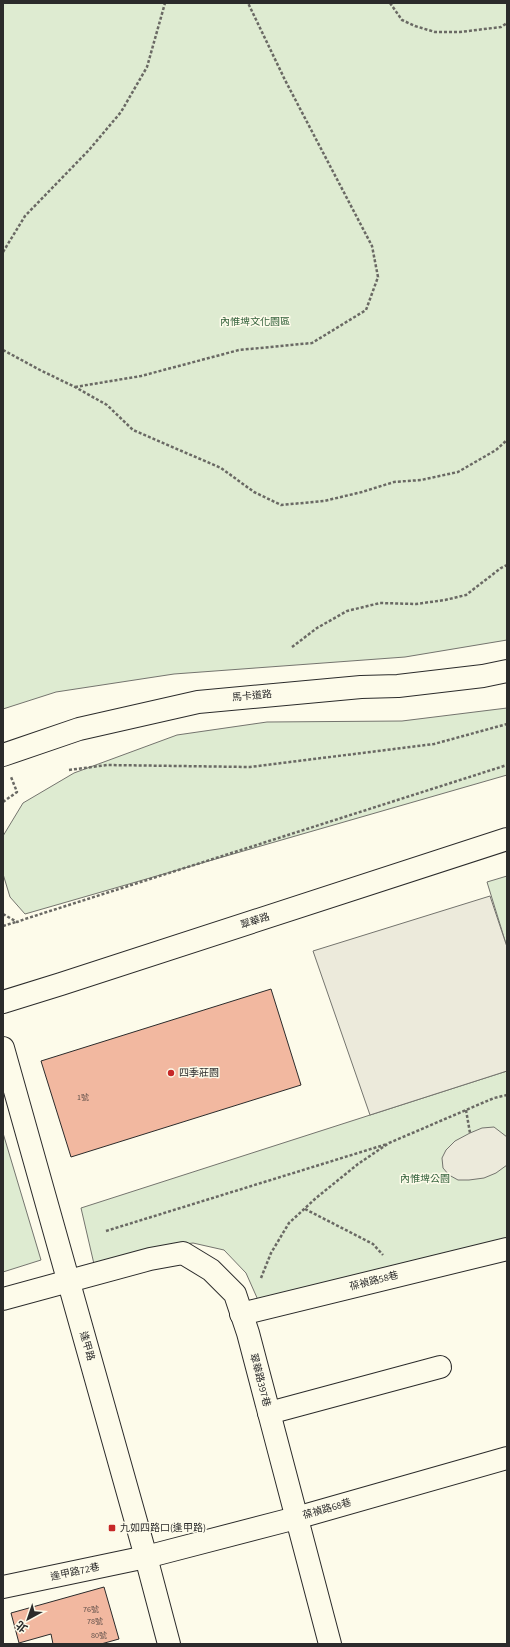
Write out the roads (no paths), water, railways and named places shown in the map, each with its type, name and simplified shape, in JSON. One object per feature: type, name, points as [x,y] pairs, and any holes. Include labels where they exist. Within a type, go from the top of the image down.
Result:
[{"type":"street","name":"馬卡道路","points":[[3,755],[79,729],[198,702],[346,688],[398,686],[483,676],[507,671]]},
{"type":"street","name":"翠華路","points":[[3,1002],[507,839]]},
{"type":"street","name":"逢甲路","points":[[3,1048],[169,1644]]},
{"type":"street","name":"葆禎路58巷","points":[[242,1314],[507,1249]]},
{"type":"street","name":"翠華路397巷","points":[[3,1299],[150,1259],[183,1253],[211,1270],[235,1294],[242,1314],[269,1413],[330,1644]]},
{"type":"street","points":[[269,1413],[440,1366]]},
{"type":"street","name":"葆禎路68巷","points":[[146,1557],[296,1518],[507,1458]]},
{"type":"street","name":"逢甲路72巷","points":[[3,1587],[146,1557]]},
{"type":"place","name":"四季莊園","points":[[171,1073]]},
{"type":"place","name":"九如四路口(逢甲路)","points":[[112,1528]]},
{"type":"park label","name":"內惟埤文化園區","points":[[255,322]]},
{"type":"park label","name":"內惟埤公園","points":[[425,1179]]}]
